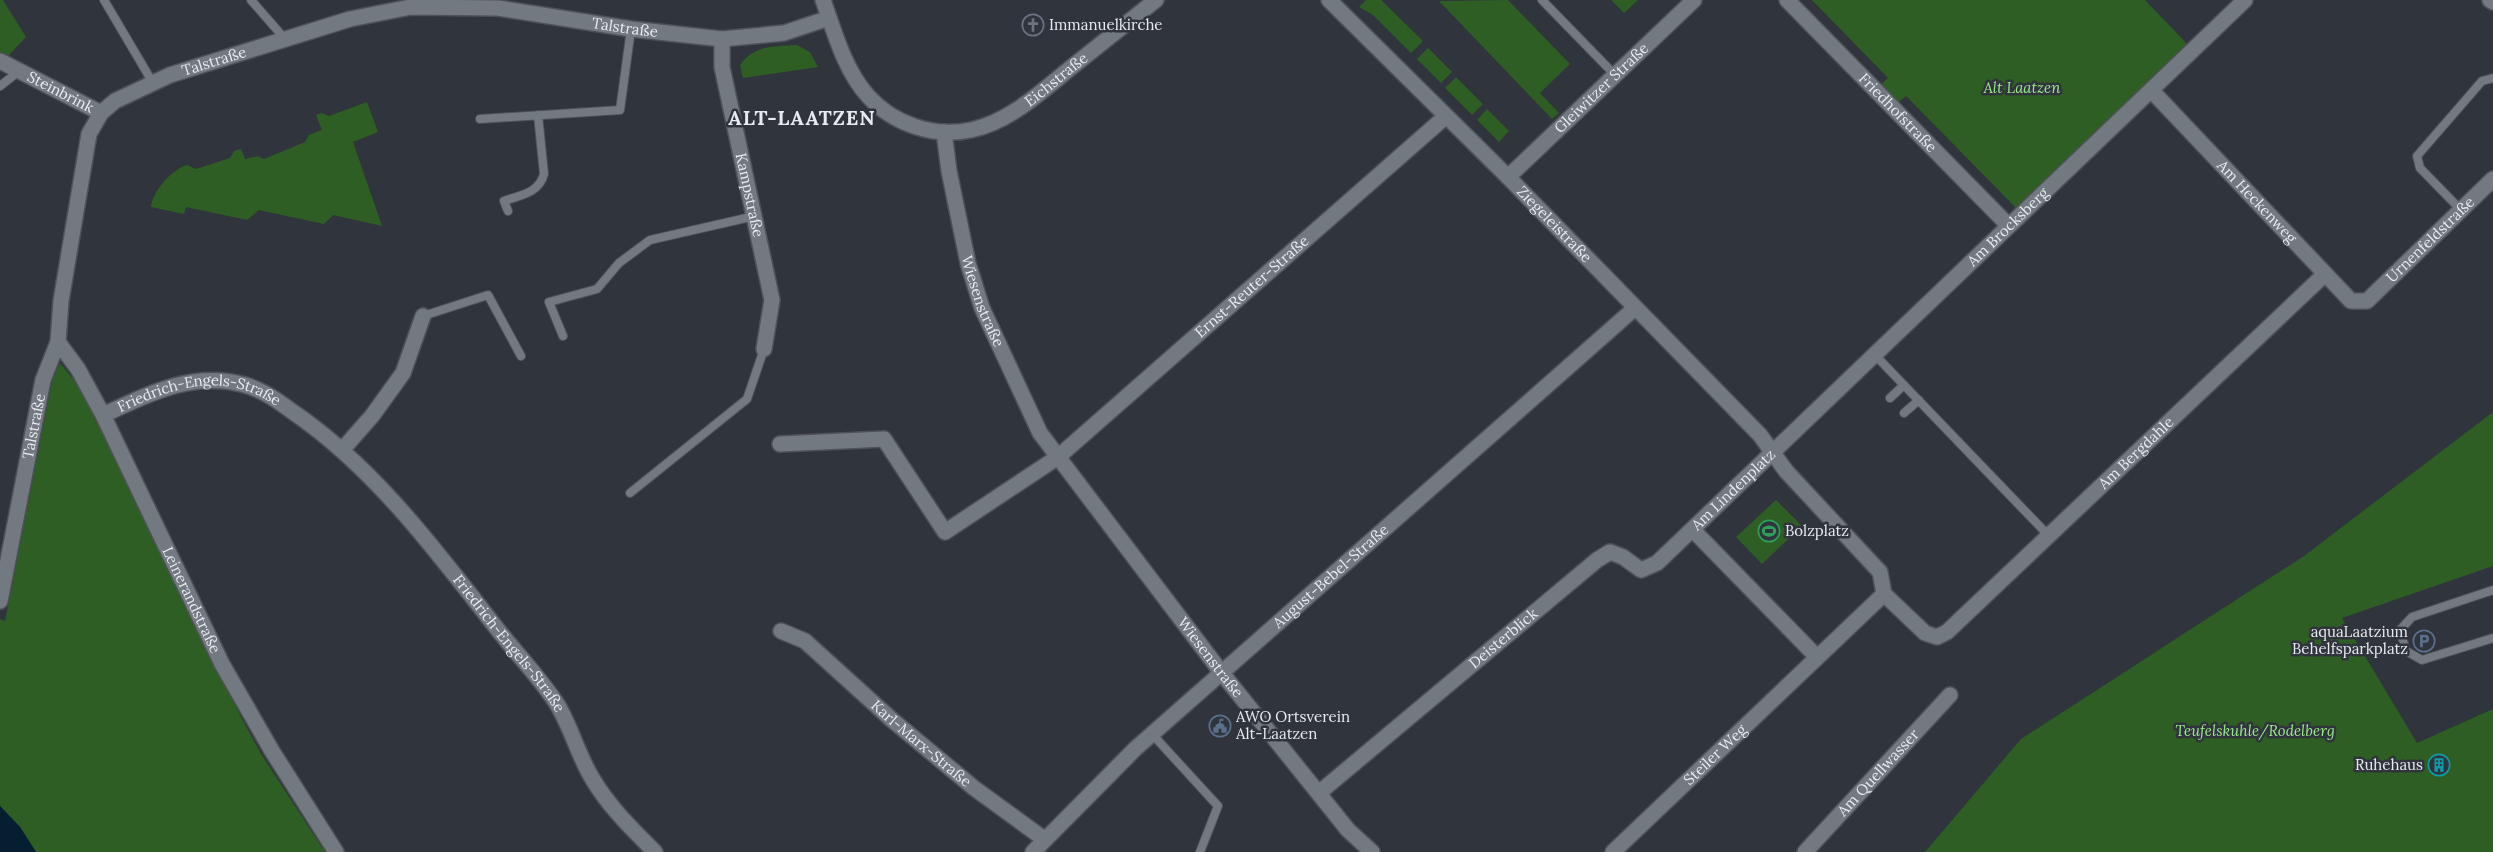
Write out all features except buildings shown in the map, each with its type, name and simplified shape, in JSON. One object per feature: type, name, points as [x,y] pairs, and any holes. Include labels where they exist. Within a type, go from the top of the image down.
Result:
[{"type":"street","name":"Eichstraße","points":[[823,0],[849,66],[868,96],[891,115],[918,129],[944,132],[971,130],[1000,119],[1035,97],[1156,0]]},
{"type":"street","name":"Ziegeleistraße","points":[[1329,0],[1445,117],[1508,177],[1760,436],[1773,454]]},
{"type":"street","name":"Gleiwitzer Straße","points":[[1508,177],[1694,0]]},
{"type":"street","name":"Friedhofstraße","points":[[1787,0],[2008,225]]},
{"type":"street","name":"Am Brocksberg","points":[[1773,454],[2008,225],[2244,0]]},
{"type":"street","name":"Talstraße","points":[[0,601],[43,380],[58,342],[61,301],[89,134],[101,113],[115,101],[170,75],[350,19],[410,7],[498,4],[631,29],[722,39],[784,33],[829,18]]},
{"type":"street","name":"Kampstraße","points":[[722,39],[722,67],[772,300],[764,349]]},
{"type":"street","name":"Steinbrink","points":[[0,61],[101,113]]},
{"type":"street","name":"Am Heckenweg","points":[[2151,90],[2351,301],[2367,301]]},
{"type":"street","name":"Ernst-Reuter-Straße","points":[[1058,457],[1445,117]]},
{"type":"street","name":"Wiesenstraße","points":[[944,132],[948,170],[968,263],[982,308],[1040,433],[1221,672],[1320,792],[1348,830],[1372,852]]},
{"type":"street","name":"Urnenfeldstraße","points":[[2367,301],[2493,179]]},
{"type":"street","name":"Am Bergdahle","points":[[1884,594],[1924,633],[1937,637],[1947,632],[2325,274]]},
{"type":"street","name":"August-Bebel-Straße","points":[[1033,852],[1152,734],[1635,308]]},
{"type":"street","points":[[342,450],[372,416],[403,373],[423,316]]},
{"type":"street","name":"Leinerandstraße","points":[[58,342],[78,369],[103,415],[222,664],[272,751],[336,852]]},
{"type":"street","name":"Friedrich-Engels-Straße","points":[[103,415],[150,393],[183,382],[217,381],[245,385],[270,396],[307,421],[342,450],[393,502],[556,704],[591,777],[611,807],[655,852]]},
{"type":"street","points":[[780,444],[884,439],[945,532],[1058,457]]},
{"type":"street","name":"Am Lindenplatz","points":[[1816,656],[1693,530],[1773,454],[1786,471],[1880,572],[1884,594]]},
{"type":"street","name":"Deisterblick","points":[[1320,792],[1597,560],[1610,552],[1623,557],[1641,570],[1657,563],[1693,530]]},
{"type":"street","points":[[1816,656],[1884,594]]},
{"type":"street","name":"Karl-Marx-Straße","points":[[781,631],[805,641],[891,719],[974,788],[1044,839]]},
{"type":"street","name":"Steiler Weg","points":[[1613,852],[1816,656]]},
{"type":"street","name":"Am Quellwasser","points":[[1805,852],[1950,695]]},
{"type":"lane","points":[[104,0],[153,83]]},
{"type":"lane","points":[[251,0],[285,39]]},
{"type":"lane","points":[[1542,0],[1615,75]]},
{"type":"lane","points":[[480,118],[620,110],[631,29]]},
{"type":"lane","name":"Steinbrink","points":[[0,86],[19,71]]},
{"type":"lane","points":[[2461,210],[2420,168],[2417,156],[2482,80],[2493,78]]},
{"type":"lane","points":[[508,211],[504,201],[532,191],[542,182],[544,174],[538,115]]},
{"type":"lane","points":[[563,336],[549,302],[597,289],[619,263],[650,240],[754,216]]},
{"type":"lane","points":[[423,316],[488,294],[521,356]]},
{"type":"lane","points":[[630,493],[747,399],[764,349]]},
{"type":"lane","points":[[1875,355],[2049,536]]},
{"type":"lane","points":[[1890,398],[1904,385]]},
{"type":"lane","points":[[1904,414],[1919,400]]},
{"type":"lane","points":[[2493,590],[2412,617],[2400,630],[2406,651],[2422,660],[2493,638]]},
{"type":"lane","points":[[1152,734],[1218,806],[1200,852]]},
{"type":"green space","points":[[0,0],[3,0],[26,37],[7,57],[0,53]]},
{"type":"green space","points":[[1366,0],[1381,0],[1423,41],[1411,53],[1373,15],[1359,7]]},
{"type":"green space","points":[[1508,0],[1570,64],[1540,93],[1559,113],[1552,119],[1439,1]]},
{"type":"green space","points":[[1611,0],[1638,0],[1624,13]]},
{"type":"green space","name":"Alt Laatzen","points":[[1812,0],[2145,0],[2193,50],[2021,213],[1906,96],[1892,108],[1875,90],[1888,78]]},
{"type":"green space","points":[[797,45],[810,52],[818,67],[743,78],[740,65],[752,53],[765,48]]},
{"type":"green space","points":[[1428,48],[1452,72],[1441,83],[1417,59]]},
{"type":"green space","points":[[1456,77],[1483,104],[1472,115],[1445,88]]},
{"type":"green space","points":[[367,102],[378,132],[353,142],[382,226],[333,215],[324,224],[259,210],[247,220],[186,207],[184,214],[151,207],[155,194],[169,176],[187,165],[196,169],[230,158],[234,151],[241,149],[245,159],[258,156],[264,159],[305,142],[309,135],[322,130],[316,115],[322,113],[329,116]]},
{"type":"green space","points":[[1487,109],[1509,131],[1499,142],[1477,120]]},
{"type":"green space","points":[[60,363],[87,396],[240,715],[261,754],[325,852],[36,852],[20,827],[0,806],[0,619],[5,621],[52,381]]},
{"type":"green space","name":"Teufelskuhle/Rodelberg","points":[[2493,412],[2493,566],[2342,618],[2417,743],[2493,709],[2493,852],[1925,852],[2021,739],[2304,556]]},
{"type":"green space","name":"Bolzplatz","points":[[1776,500],[1802,526],[1762,564],[1736,537]]},
{"type":"water","points":[[0,806],[20,827],[36,852],[0,852]]},
{"type":"place","name":"Immanuelkirche","points":[[1033,25]]},
{"type":"place","name":"Bolzplatz","points":[[1769,531]]},
{"type":"place","name":"aquaLaatzium Behelfsparkplatz","points":[[2424,641]]},
{"type":"place","name":"AWO Ortsverein Alt-Laatzen","points":[[1220,726]]},
{"type":"place","name":"Ruhehaus","points":[[2439,765]]},
{"type":"district","name":"ALT-LAATZEN","points":[[802,118]]}]
